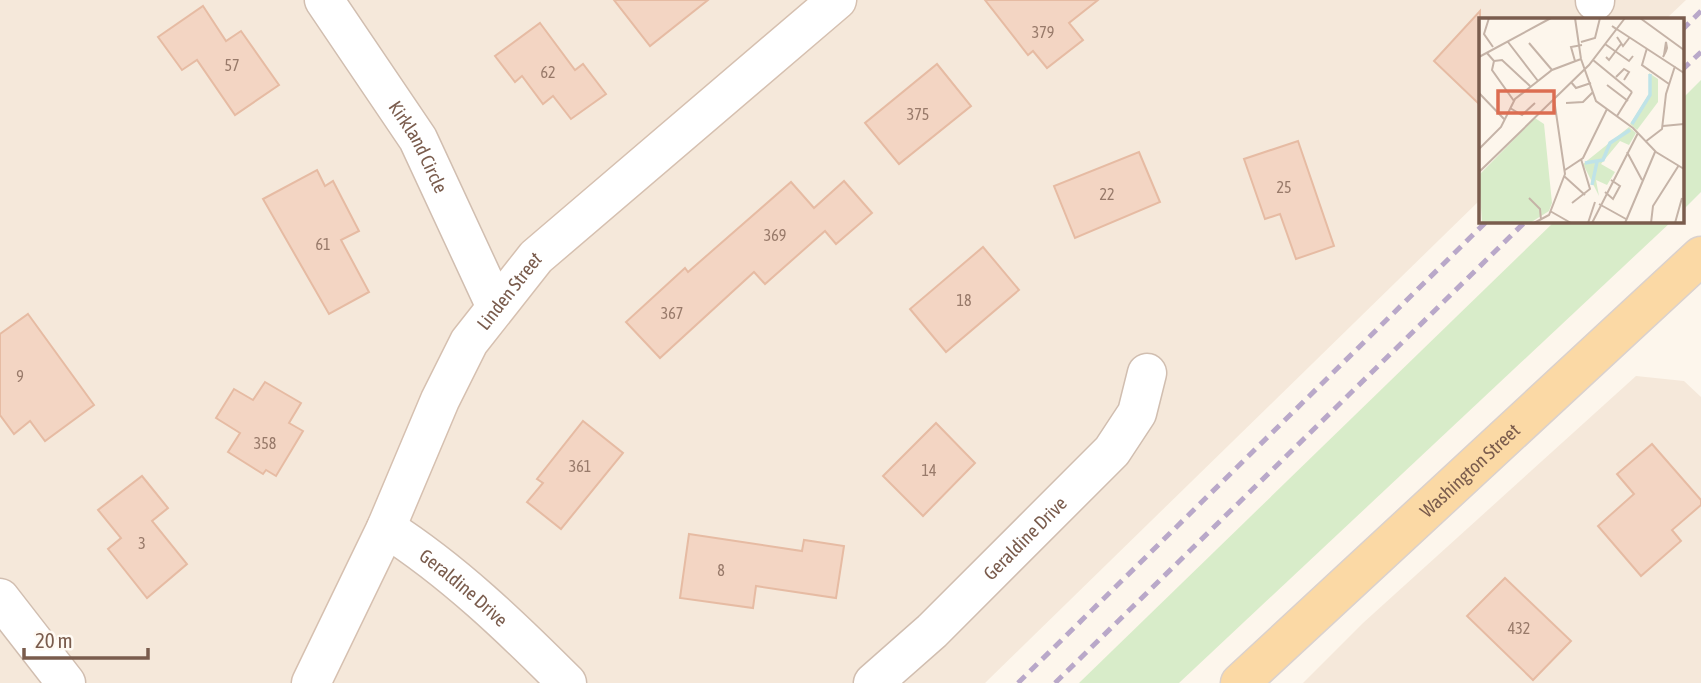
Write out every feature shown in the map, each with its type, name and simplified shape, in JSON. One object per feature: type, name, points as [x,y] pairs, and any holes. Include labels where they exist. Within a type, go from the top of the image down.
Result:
[{"type":"main road","name":"Washington Street","points":[[1240,683],[1701,256]]},
{"type":"street","name":"Kirkland Circle","points":[[324,0],[418,139],[495,305]]},
{"type":"street","name":"Linden Street","points":[[312,683],[386,528],[440,400],[469,342],[495,305],[536,257],[837,0]]},
{"type":"street","name":"Geraldine Drive","points":[[873,683],[932,631],[1112,451],[1137,414],[1147,373]]},
{"type":"street","name":"Geraldine Drive","points":[[386,528],[420,550],[513,629],[567,683]]},
{"type":"street","points":[[0,598],[66,683]]},
{"type":"shaded area","points":[[0,0],[1686,0],[1667,18],[1479,18],[1479,201],[985,683],[0,683]]},
{"type":"shaded area","points":[[1636,376],[1684,381],[1701,397],[1701,683],[1303,683],[1363,623]]},
{"type":"green space","points":[[1701,80],[1701,192],[1684,209],[1684,97]]},
{"type":"green space","points":[[1554,222],[1671,222],[1179,683],[1079,683]]},
{"type":"building","points":[[614,0],[708,0],[650,46]]},
{"type":"building","points":[[985,0],[1098,0],[1069,23],[1083,40],[1047,68],[1033,51],[1028,55]]},
{"type":"building","points":[[203,6],[226,41],[241,31],[279,85],[235,115],[197,60],[182,70],[158,37]]},
{"type":"building","points":[[1480,11],[1479,104],[1434,61]]},
{"type":"building","points":[[540,23],[575,70],[583,64],[606,94],[571,119],[553,96],[543,104],[522,76],[515,82],[495,56]]},
{"type":"building","points":[[937,64],[971,106],[899,164],[865,123]]},
{"type":"building","points":[[1298,141],[1334,246],[1296,259],[1280,214],[1265,219],[1244,159]]},
{"type":"building","points":[[1139,152],[1160,202],[1075,238],[1054,186]]},
{"type":"building","points":[[317,170],[325,186],[333,181],[359,231],[341,240],[369,292],[329,314],[263,199]]},
{"type":"building","points":[[844,181],[872,213],[836,244],[825,231],[765,284],[754,272],[660,358],[626,322],[685,268],[688,272],[791,182],[814,208]]},
{"type":"building","points":[[983,247],[1019,290],[946,352],[910,309]]},
{"type":"building","points":[[28,314],[94,405],[45,441],[30,421],[14,434],[0,415],[0,334]]},
{"type":"building","points":[[265,382],[301,403],[289,423],[303,431],[276,476],[266,470],[263,474],[228,452],[240,433],[216,418],[234,389],[253,400]]},
{"type":"building","points":[[583,421],[623,453],[561,529],[527,502],[543,483],[537,479]]},
{"type":"building","points":[[936,423],[975,463],[923,516],[883,476]]},
{"type":"building","points":[[1652,444],[1701,500],[1701,505],[1672,530],[1681,541],[1641,576],[1598,526],[1634,494],[1617,474]]},
{"type":"building","points":[[142,476],[168,508],[152,521],[187,564],[147,598],[108,549],[121,538],[98,510]]},
{"type":"building","points":[[689,534],[802,551],[804,540],[844,546],[836,598],[756,586],[753,608],[680,598]]},
{"type":"building","points":[[1505,578],[1571,641],[1533,680],[1467,616]]},
{"type":"railway","points":[[1684,28],[1701,11]]},
{"type":"railway","points":[[1684,68],[1701,52]]},
{"type":"railway","points":[[1018,683],[1486,222]]},
{"type":"railway","points":[[1055,683],[1525,222]]}]
